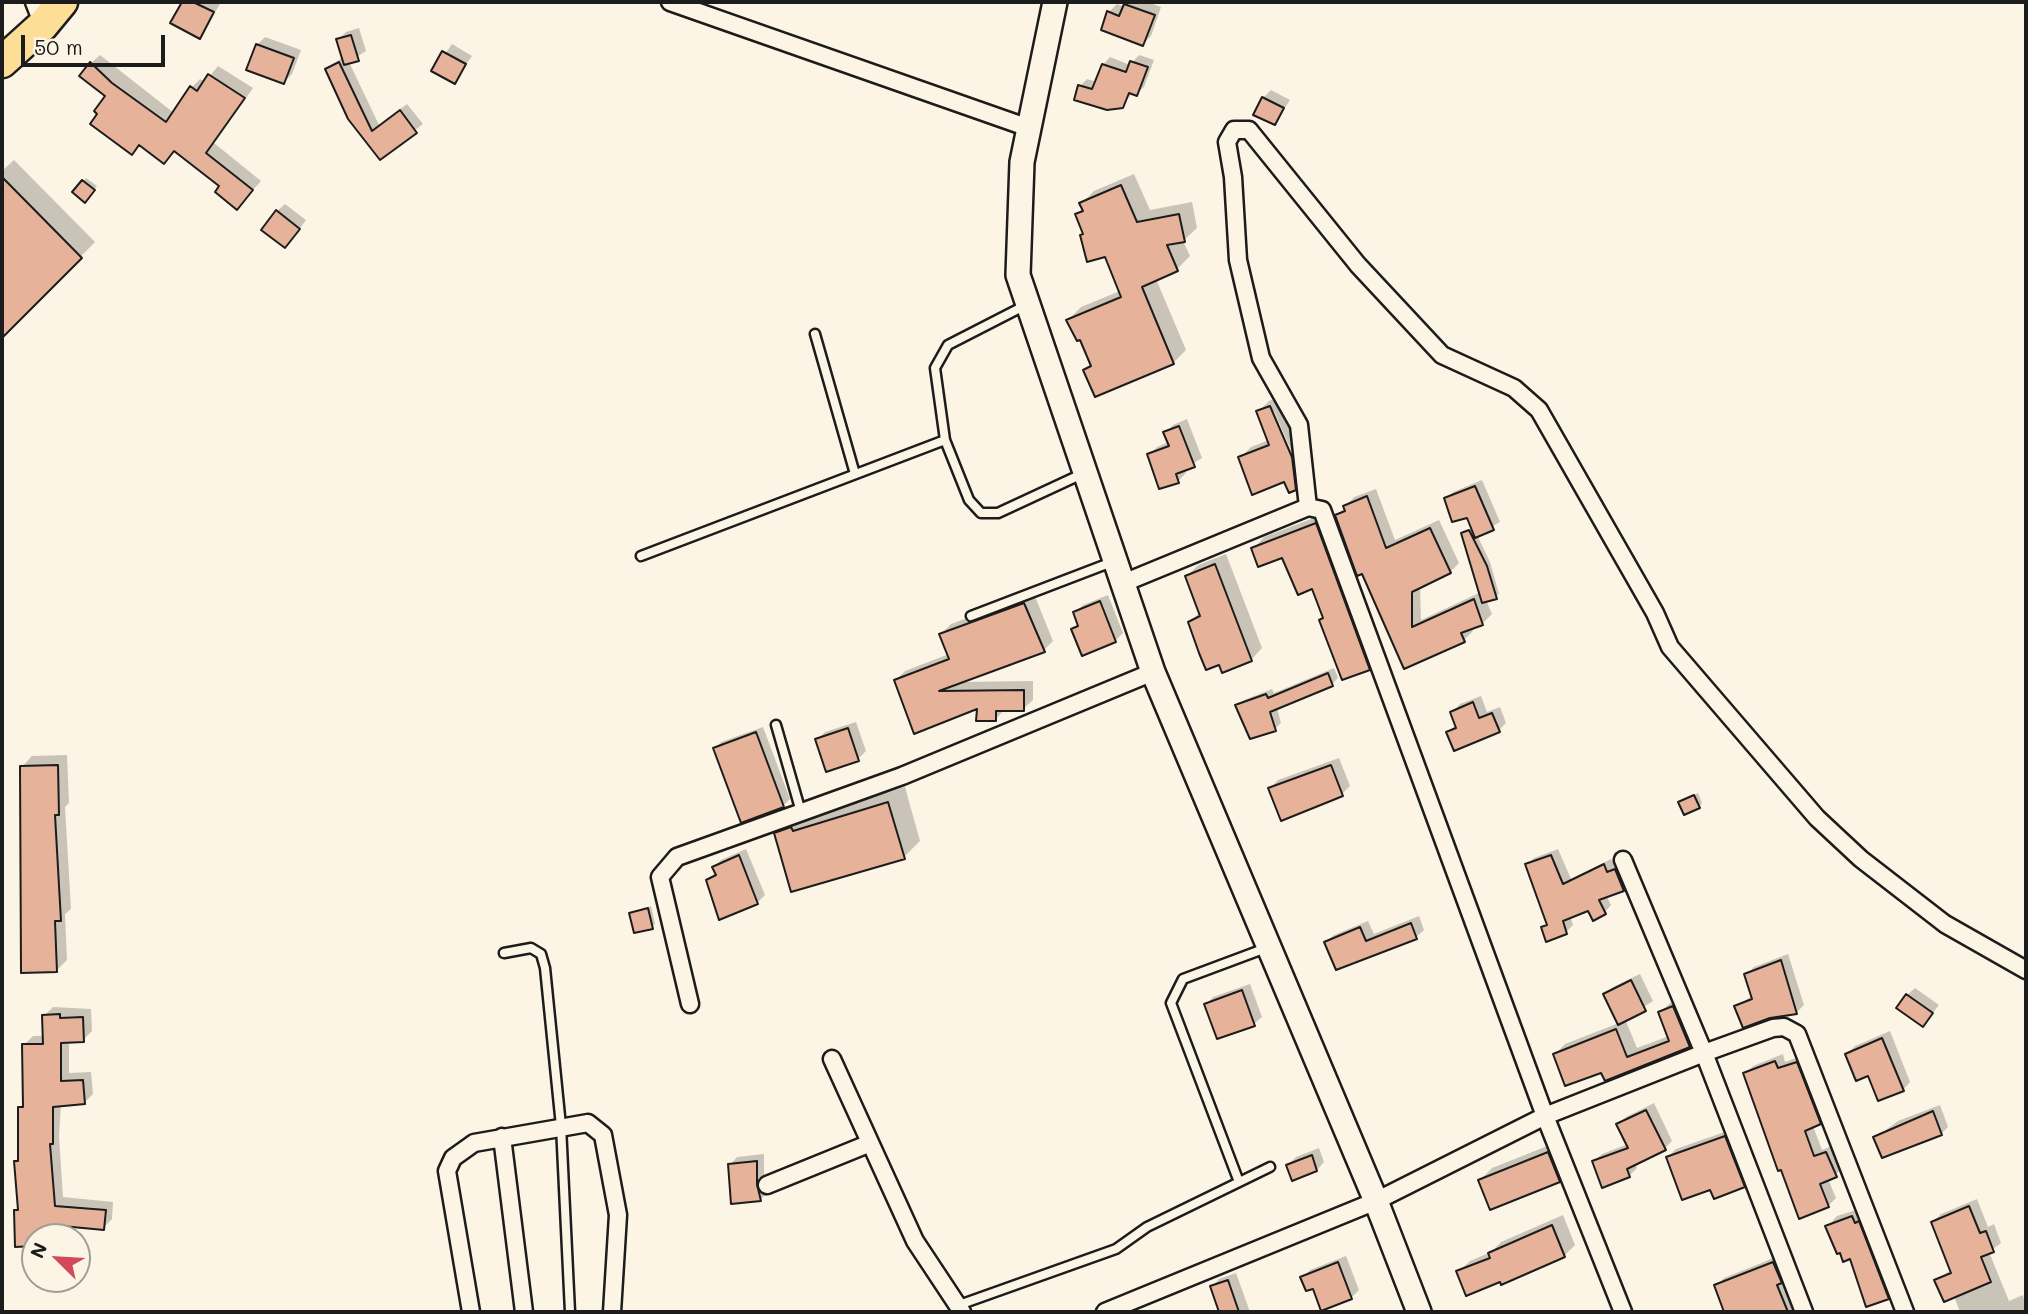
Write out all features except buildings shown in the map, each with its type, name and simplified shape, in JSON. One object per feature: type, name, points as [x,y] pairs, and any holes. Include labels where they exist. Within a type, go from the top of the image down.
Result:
[{"type":"highway","points":[[2,62],[38,13],[62,2]]},
{"type":"street","points":[[670,2],[1029,128]]},
{"type":"street","points":[[1055,2],[1022,162],[1018,275],[1153,673],[1376,1201],[1419,1312]]},
{"type":"street","points":[[1308,507],[1299,425],[1261,358],[1238,260],[1233,177],[1227,142],[1234,130],[1249,130],[1358,265],[1441,355],[1514,388],[1539,410],[1655,613],[1670,647],[1817,818],[1861,859],[1945,924],[2026,970]]},
{"type":"street","points":[[1121,584],[1308,507],[1322,510],[1545,1116],[1623,1312]]},
{"type":"street","points":[[690,1004],[660,877],[677,857],[902,776],[1153,673]]},
{"type":"street","points":[[1623,860],[1704,1053],[1804,1312]]},
{"type":"street","points":[[1105,1312],[1376,1201],[1545,1116],[1704,1053],[1773,1028],[1784,1027],[1797,1034],[1905,1312]]},
{"type":"street","points":[[832,1059],[868,1144],[915,1241],[960,1309]]},
{"type":"street","points":[[471,1312],[447,1171],[453,1158],[474,1143],[588,1123],[603,1135],[618,1216],[612,1312]]},
{"type":"street","points":[[502,1137],[524,1312]]},
{"type":"street","points":[[767,1185],[868,1144]]},
{"type":"lane","points":[[1028,303],[947,345],[935,368],[945,440],[970,499],[981,513],[998,513],[1085,473]]},
{"type":"lane","points":[[815,334],[855,474]]},
{"type":"lane","points":[[641,556],[945,440]]},
{"type":"lane","points":[[971,616],[1115,561]]},
{"type":"lane","points":[[776,725],[801,812]]},
{"type":"lane","points":[[1239,1182],[1171,1003],[1182,979],[1269,947]]},
{"type":"lane","points":[[503,953],[531,948],[541,954],[545,968],[561,1126],[570,1312]]},
{"type":"lane","points":[[960,1309],[1116,1249],[1147,1227],[1270,1167]]}]
